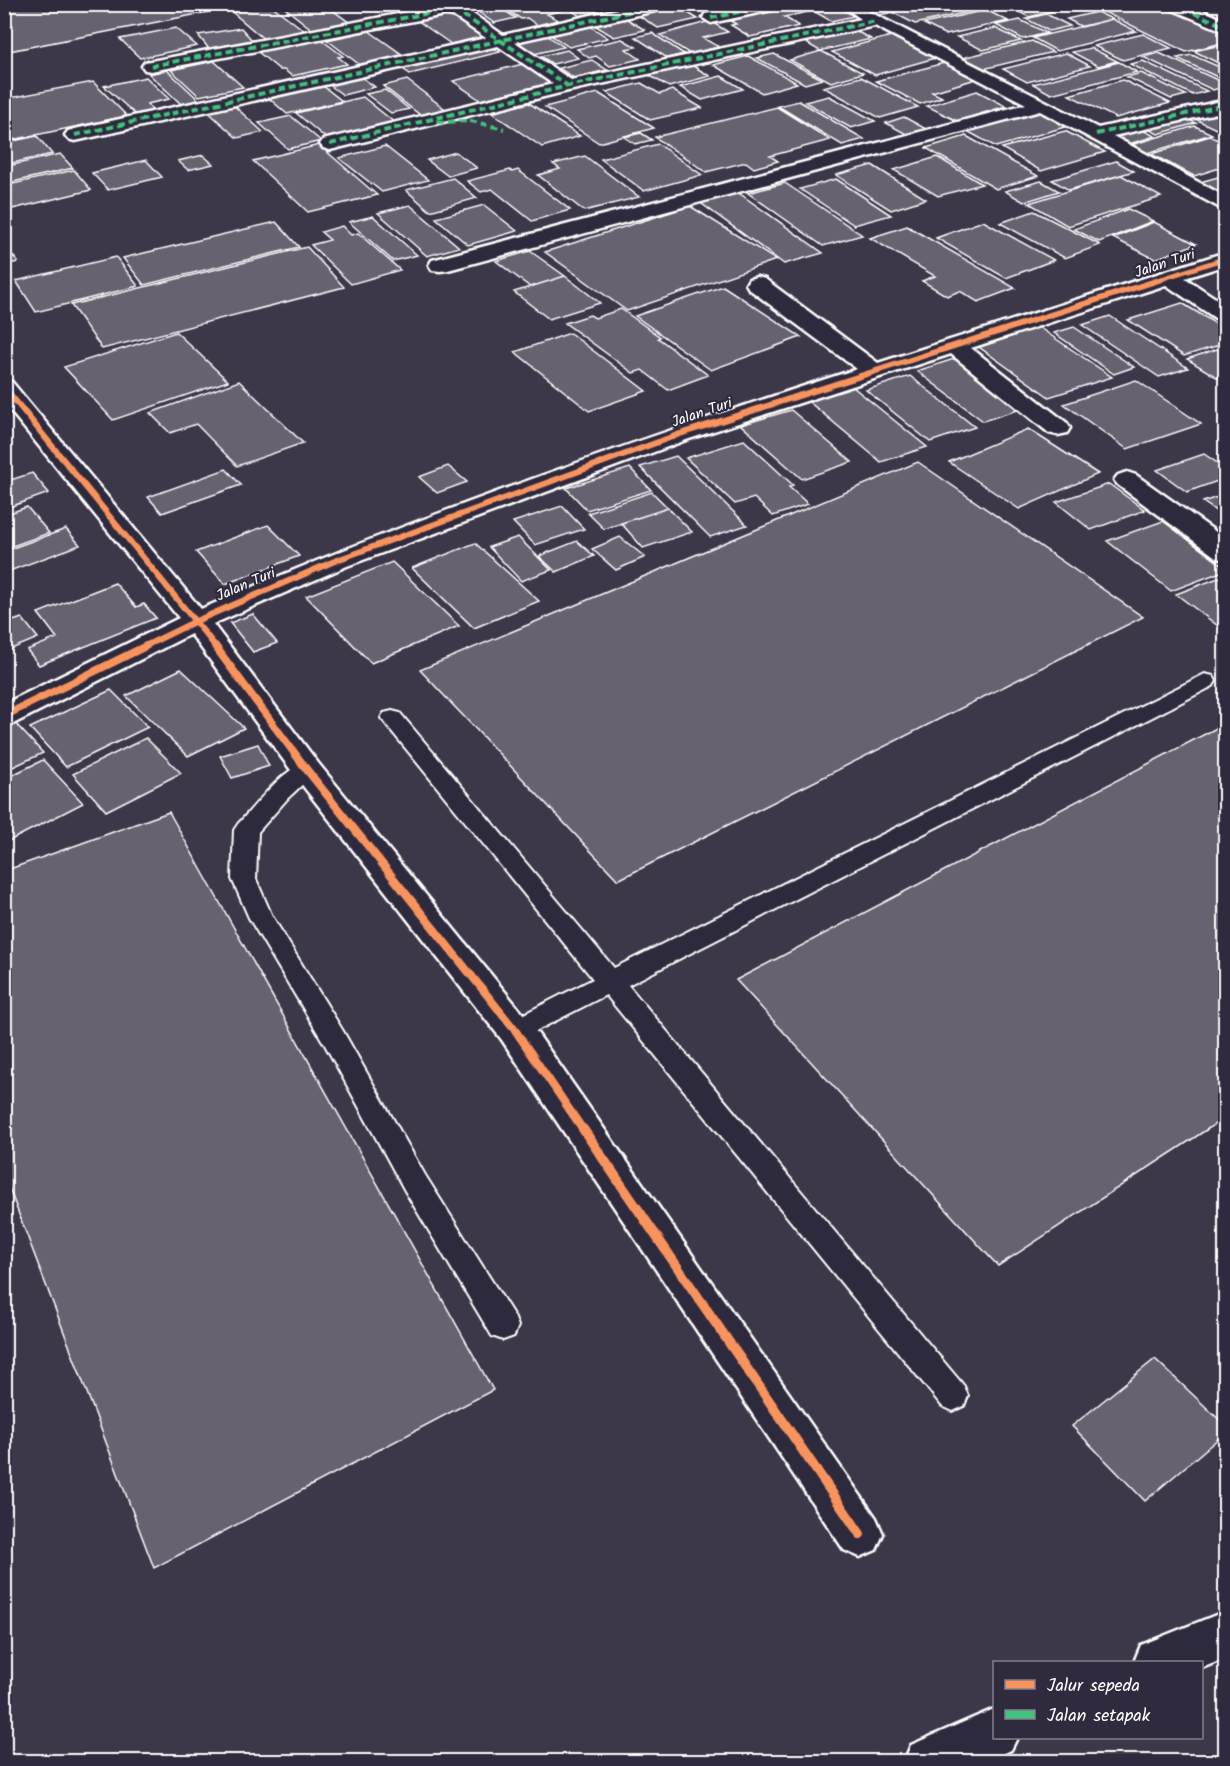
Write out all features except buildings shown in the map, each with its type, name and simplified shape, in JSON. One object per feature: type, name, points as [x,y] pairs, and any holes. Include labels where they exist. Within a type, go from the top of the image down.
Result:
[{"type":"main road","points":[[711,18],[776,4]]},
{"type":"main road","points":[[846,4],[1042,105],[1226,205]]},
{"type":"main road","points":[[1174,4],[1226,27]]},
{"type":"main road","points":[[75,135],[660,5]]},
{"type":"main road","points":[[151,66],[445,10],[457,11],[568,86]]},
{"type":"main road","points":[[330,144],[568,86],[876,21]]},
{"type":"main road","points":[[440,266],[1042,105]]},
{"type":"main road","points":[[1096,134],[1226,105]]},
{"type":"main road","name":"Jalan Turi","points":[[4,716],[196,621],[336,560],[680,434],[1226,258]]},
{"type":"main road","points":[[1169,277],[1226,315]]},
{"type":"main road","points":[[757,284],[873,370]]},
{"type":"main road","points":[[954,345],[1058,428]]},
{"type":"main road","points":[[4,387],[196,621],[308,770],[515,1030],[861,1534]]},
{"type":"main road","points":[[1127,480],[1226,552]]},
{"type":"main road","points":[[1160,1661],[1226,1634]]},
{"type":"main road","points":[[928,1761],[993,1733]]},
{"type":"lane","points":[[515,1030],[1205,681]]},
{"type":"lane","points":[[392,718],[612,981],[953,1396]]},
{"type":"lane","points":[[308,770],[280,792],[246,830],[244,879],[261,918],[334,1038],[415,1183],[502,1326]]},
{"type":"marked path","points":[[711,18],[776,4]]},
{"type":"marked path","points":[[1174,4],[1226,27]]},
{"type":"marked path","points":[[75,135],[660,5]]},
{"type":"marked path","points":[[151,66],[445,10],[457,11],[568,86]]},
{"type":"marked path","points":[[330,144],[568,86],[876,21]]},
{"type":"marked path","points":[[1096,134],[1226,105]]},
{"type":"marked path","points":[[437,122],[471,121],[504,129]]},
{"type":"cycle path","points":[[4,716],[196,621],[337,560],[680,434],[1226,258]]},
{"type":"cycle path","points":[[4,387],[196,621],[307,770],[515,1030],[860,1534]]}]
